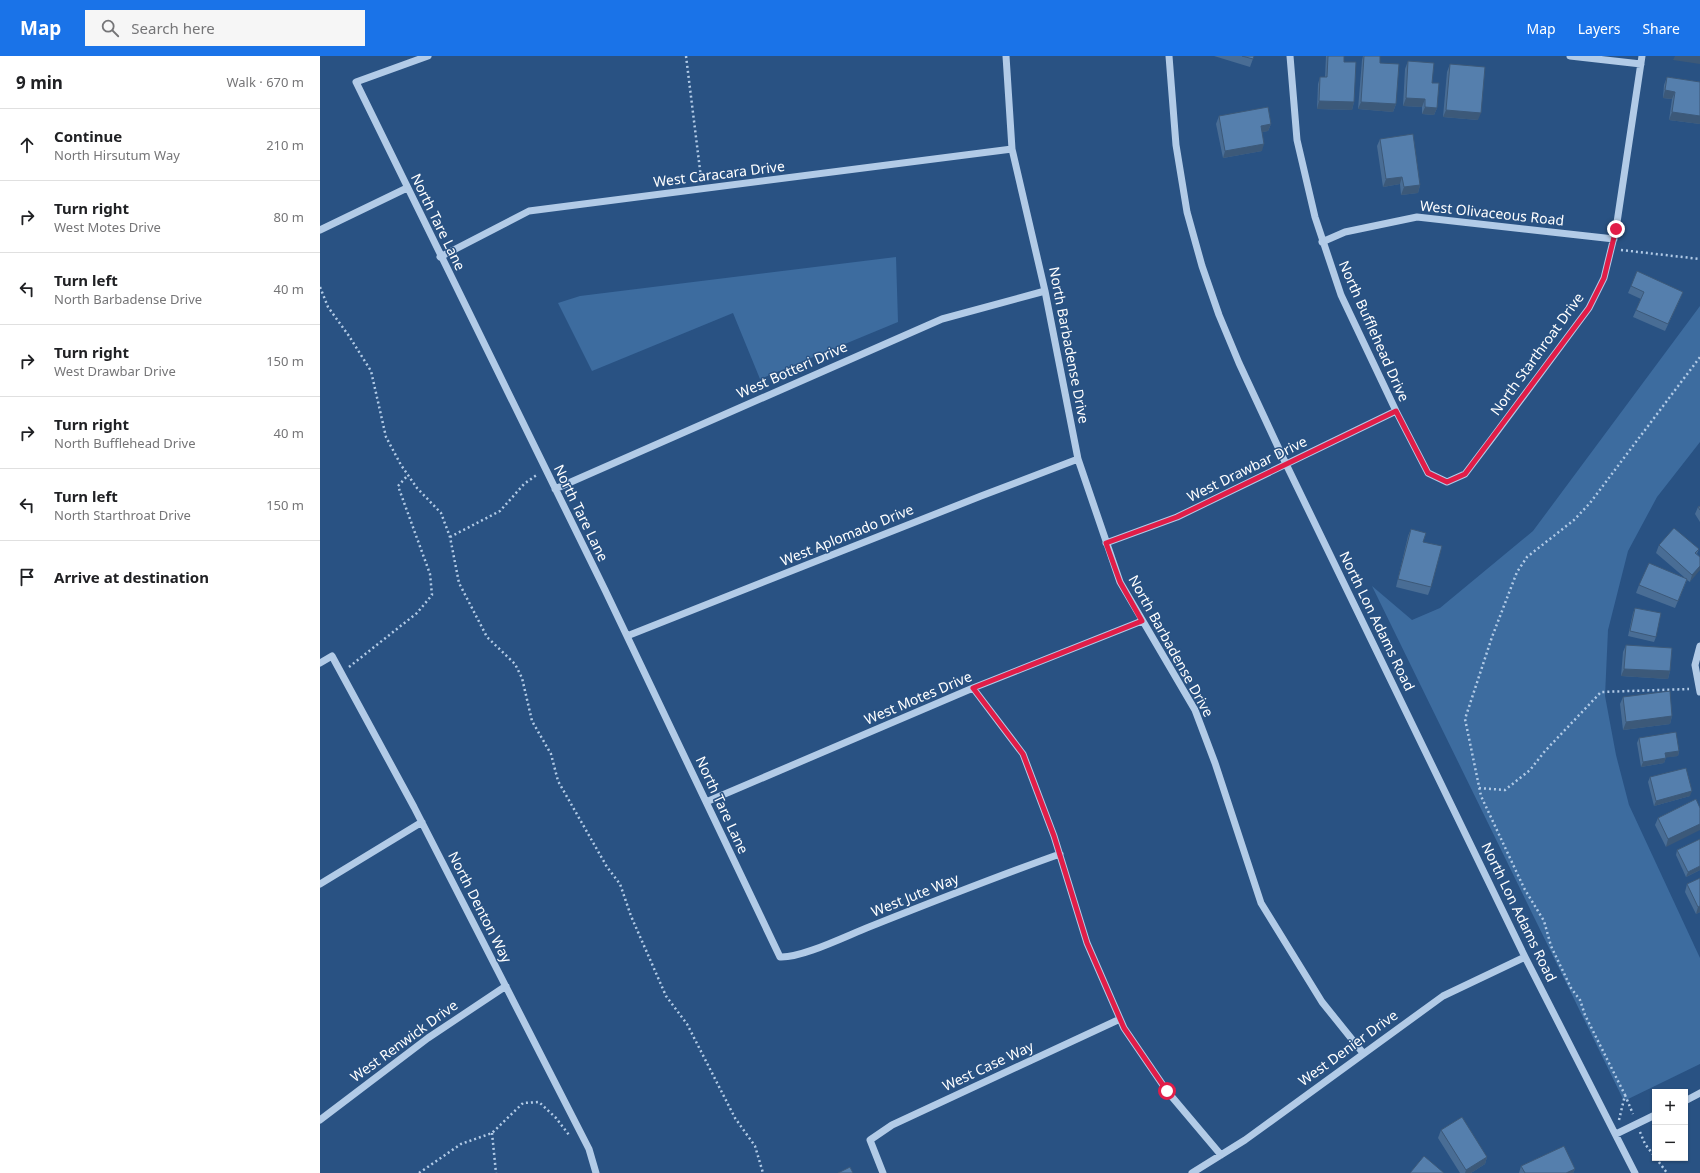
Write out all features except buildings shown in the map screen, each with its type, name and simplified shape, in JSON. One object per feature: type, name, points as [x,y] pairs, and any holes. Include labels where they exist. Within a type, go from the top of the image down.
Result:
[{"type":"street","name":"North Tare Lane","points":[[428,56],[356,82],[440,257],[627,636],[780,957]]},
{"type":"street","name":"North Barbadense Drive","points":[[1006,56],[1012,148],[1046,290],[1078,459],[1106,543],[1120,582],[1195,710],[1216,763],[1261,903],[1322,1002],[1363,1053]]},
{"type":"street","name":"North Lon Adams Road","points":[[1169,56],[1176,145],[1187,212],[1202,266],[1219,315],[1239,363],[1286,464],[1526,957],[1635,1173]]},
{"type":"street","name":"North Bufflehead Drive","points":[[1290,56],[1297,140],[1322,242],[1341,295],[1396,411],[1428,473],[1447,482]]},
{"type":"street","points":[[1570,56],[1641,64]]},
{"type":"street","name":"North Starthroat Drive","points":[[1447,482],[1465,474],[1589,308],[1604,278],[1614,239],[1642,56]]},
{"type":"street","name":"West Caracara Drive","points":[[440,257],[529,211],[1012,148]]},
{"type":"street","points":[[320,230],[407,188]]},
{"type":"street","name":"West Olivaceous Road","points":[[1322,242],[1345,232],[1417,217],[1614,239]]},
{"type":"street","name":"West Botteri Drive","points":[[555,489],[942,319],[1046,290]]},
{"type":"street","name":"West Drawbar Drive","points":[[1106,543],[1177,517],[1396,411]]},
{"type":"street","name":"West Aplomado Drive","points":[[627,636],[973,498],[1078,459]]},
{"type":"street","name":"West Motes Drive","points":[[706,802],[973,688],[1142,621]]},
{"type":"street","points":[[1700,646],[1695,665],[1700,690]]},
{"type":"street","name":"North Denton Way","points":[[320,663],[332,656],[422,822],[589,1149],[596,1173]]},
{"type":"street","points":[[973,688],[1023,754],[1060,854],[1087,943],[1124,1028],[1167,1091],[1221,1155]]},
{"type":"street","points":[[320,884],[422,822]]},
{"type":"street","name":"West Jute Way","points":[[780,957],[788,957],[822,946],[1006,873],[1060,854]]},
{"type":"street","name":"West Denier Drive","points":[[1192,1173],[1245,1140],[1443,996],[1526,957]]},
{"type":"street","name":"West Renwick Drive","points":[[320,1120],[428,1038],[506,986]]},
{"type":"street","name":"West Case Way","points":[[883,1173],[870,1140],[892,1125],[1120,1019]]},
{"type":"street","points":[[1688,1099],[1700,1093]]},
{"type":"street","points":[[1616,1134],[1652,1116]]},
{"type":"path","points":[[686,56],[703,189]]},
{"type":"path","points":[[1612,249],[1700,259]]},
{"type":"path","points":[[320,286],[328,308],[349,336],[371,370],[386,438],[417,488],[441,512],[450,537],[460,583],[487,637],[515,664],[519,671],[532,721],[551,754],[558,781],[607,867],[620,884],[631,916],[666,996],[687,1024],[735,1118],[755,1146],[763,1173]]},
{"type":"path","points":[[1616,1134],[1626,1095],[1585,1015],[1580,1000],[1572,988],[1555,953],[1544,921],[1524,888],[1481,796],[1466,719],[1490,644],[1517,572],[1527,557],[1574,520],[1590,504],[1700,357]]},
{"type":"path","points":[[450,537],[500,512],[524,484],[545,469]]},
{"type":"path","points":[[341,673],[417,613],[432,595],[430,574],[398,486],[408,475]]},
{"type":"path","points":[[1479,788],[1505,790],[1530,770],[1545,751],[1601,692],[1700,690]]},
{"type":"path","points":[[419,1173],[461,1144],[492,1133],[523,1104],[539,1102],[556,1118],[574,1141]]},
{"type":"path","points":[[492,1133],[496,1173]]},
{"type":"path","points":[[1658,1161],[1667,1173]]},
{"type":"shaded area","points":[[896,257],[898,322],[760,379],[733,313],[592,371],[558,303],[580,296]]},
{"type":"shaded area","points":[[1700,306],[1700,442],[1657,497],[1628,551],[1608,630],[1605,696],[1616,755],[1629,805],[1700,958],[1700,1064],[1624,1101],[1372,586],[1412,620],[1440,608],[1533,531]]},
{"type":"route","points":[[1167,1091],[1124,1028],[1087,943],[1054,836],[1023,754],[973,688],[1142,621],[1120,582],[1106,543],[1177,517],[1396,411],[1428,473],[1447,482],[1465,474],[1589,308],[1604,278],[1616,229]]}]
